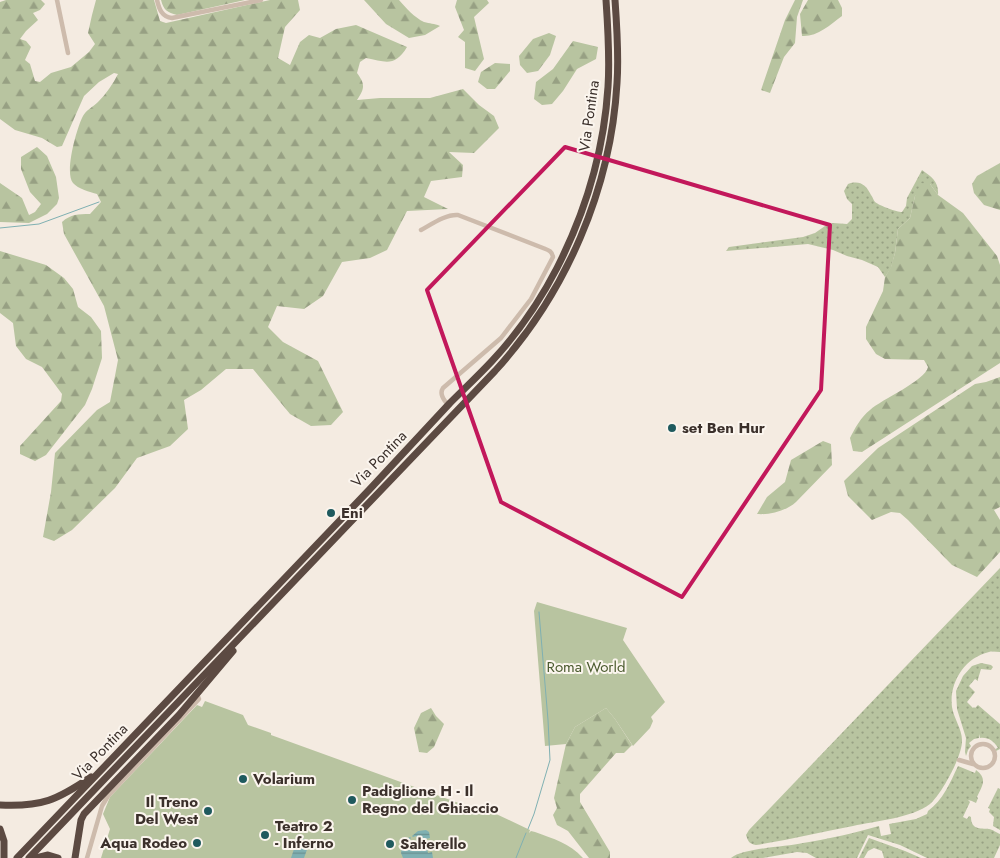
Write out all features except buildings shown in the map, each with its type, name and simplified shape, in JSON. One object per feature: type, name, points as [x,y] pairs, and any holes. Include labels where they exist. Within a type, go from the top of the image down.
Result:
[{"type":"highway","name":"Via Pontina","points":[[17,858],[494,359],[528,316],[556,269],[581,215],[590,188],[603,131],[607,102],[609,52],[606,0]]},
{"type":"highway","name":"Via Pontina","points":[[29,858],[506,358],[542,311],[576,246],[588,218],[607,154],[617,84],[618,48],[615,0]]},
{"type":"highway","points":[[75,858],[81,820],[84,814],[197,694],[228,656],[281,600],[287,588]]},
{"type":"highway","points":[[0,805],[35,804],[57,798],[70,792],[103,768]]},
{"type":"highway","points":[[0,828],[4,841],[4,858]]},
{"type":"highway","points":[[36,858],[47,855],[58,858]]},
{"type":"street","points":[[57,0],[68,54]]},
{"type":"street","points":[[157,0],[162,14],[172,18],[261,0]]},
{"type":"street","points":[[421,230],[453,214],[458,215],[550,251],[553,257],[531,299],[501,338],[443,388],[441,394],[448,405]]},
{"type":"street","points":[[87,858],[102,806],[108,796],[200,699],[197,694]]},
{"type":"street","points":[[959,760],[984,768],[991,765],[995,758],[993,750],[983,744],[976,746],[971,756],[973,764]]},
{"type":"highlighted area","points":[[565,147],[830,225],[821,390],[682,597],[501,502],[427,290]]},
{"type":"green space","points":[[6,0],[41,0],[45,4],[40,10],[33,13],[38,20],[20,39],[26,41],[31,47],[25,60],[30,64],[35,81],[40,82],[51,73],[71,67],[89,52],[95,44],[88,33],[96,0],[154,0],[160,21],[166,23],[270,0],[298,0],[300,10],[285,27],[278,58],[290,65],[300,42],[309,35],[320,38],[336,29],[356,25],[407,47],[398,58],[390,62],[366,58],[360,62],[357,73],[363,87],[357,100],[430,98],[463,89],[479,105],[494,116],[499,128],[474,153],[449,152],[463,165],[462,177],[431,181],[424,197],[448,209],[407,211],[387,250],[370,258],[342,262],[323,296],[304,309],[277,306],[268,327],[283,342],[318,361],[343,412],[331,425],[311,426],[290,414],[253,369],[226,369],[201,390],[184,400],[188,429],[170,446],[137,458],[115,488],[72,530],[54,541],[43,537],[51,492],[55,453],[97,410],[110,402],[118,360],[104,306],[64,234],[62,222],[68,217],[75,215],[90,214],[101,202],[97,194],[81,189],[73,183],[70,170],[71,160],[75,139],[83,116],[104,96],[118,74],[114,73],[99,82],[84,96],[62,146],[57,147],[42,138],[15,130],[0,119],[0,2]]},
{"type":"green space","points":[[161,0],[245,0],[177,15],[166,10]]},
{"type":"green space","points":[[364,0],[399,0],[410,12],[424,22],[440,26],[425,35],[409,38],[386,24]]},
{"type":"green space","points":[[457,0],[487,0],[489,3],[474,17],[484,59],[475,71],[465,68],[465,42],[458,37],[464,30],[455,7]]},
{"type":"green space","points":[[795,0],[803,0],[797,17],[795,43],[784,57],[770,93],[761,90],[785,20]]},
{"type":"green space","points":[[808,0],[838,0],[842,8],[842,16],[828,27],[813,35],[802,36],[800,14]]},
{"type":"green space","points":[[549,33],[556,36],[550,55],[538,71],[527,73],[520,65],[519,56],[533,39]]},
{"type":"green space","points":[[573,41],[598,47],[596,59],[577,69],[552,104],[542,105],[534,99],[536,82],[553,69]]},
{"type":"green space","points":[[495,63],[510,64],[510,71],[495,89],[487,89],[478,82],[481,72]]},
{"type":"green space","points":[[37,147],[47,156],[56,177],[59,198],[57,204],[47,214],[29,223],[0,222],[0,183],[22,198],[29,215],[35,212],[41,204],[30,192],[21,169],[21,157]]},
{"type":"green space","points":[[1000,163],[1000,210],[984,205],[974,193],[972,184],[977,176]]},
{"type":"green space","points":[[922,170],[934,180],[938,195],[930,184],[915,196],[910,218],[898,229],[891,268],[885,277],[878,267],[862,260],[808,244],[726,251],[729,247],[803,237],[833,223],[847,224],[852,219],[852,204],[847,199],[844,191],[848,184],[852,183],[859,183],[865,186],[877,204],[902,212],[906,206],[907,198]]},
{"type":"green space","points":[[921,183],[930,184],[938,195],[963,213],[997,256],[1000,265],[1000,363],[862,452],[853,451],[850,438],[864,416],[870,410],[919,378],[928,367],[924,360],[885,359],[876,354],[866,339],[866,327],[883,291],[885,277],[891,267],[898,229],[910,218],[915,196]]},
{"type":"green space","points":[[0,251],[46,265],[64,278],[73,289],[78,307],[91,317],[101,331],[102,358],[85,405],[46,455],[35,461],[20,454],[20,446],[61,401],[62,394],[42,367],[26,359],[16,346],[13,323],[0,313]]},
{"type":"green space","points":[[1000,377],[1000,507],[994,510],[1000,520],[1000,552],[977,577],[952,565],[900,513],[891,512],[872,520],[848,496],[844,481],[878,448],[975,384]]},
{"type":"green space","points":[[823,441],[831,444],[832,465],[788,508],[778,512],[757,514],[767,497],[785,482],[791,460]]},
{"type":"green space","points":[[1000,568],[1000,652],[989,652],[972,660],[960,673],[956,681],[953,689],[952,707],[961,732],[961,747],[950,774],[935,799],[922,809],[893,818],[768,843],[756,845],[750,843],[746,835],[749,830]]},
{"type":"green space","name":"Roma World","points":[[537,602],[627,628],[623,640],[665,702],[651,717],[653,721],[650,728],[633,746],[606,708],[575,727],[566,744],[545,746],[534,611]]},
{"type":"green space","points":[[981,663],[993,667],[991,670],[981,669],[978,681],[975,679],[969,686],[975,692],[967,702],[973,708],[978,705],[1000,724],[1000,749],[996,751],[995,749],[998,748],[995,743],[988,739],[980,738],[979,734],[979,738],[969,743],[971,746],[966,756],[966,738],[957,709],[956,691],[963,676],[972,666]]},
{"type":"green space","points":[[205,701],[243,715],[248,725],[271,733],[271,735],[467,806],[494,813],[530,830],[529,833],[531,831],[535,832],[561,842],[583,858],[101,858],[110,829],[103,814],[110,797],[197,705],[202,707]]},
{"type":"green space","points":[[431,708],[444,724],[434,747],[427,753],[419,752],[414,728],[421,713]]},
{"type":"green space","points":[[606,708],[632,745],[624,753],[616,753],[580,794],[580,802],[610,852],[610,858],[589,858],[568,831],[557,825],[553,815],[557,808],[554,798],[566,744],[575,727]]},
{"type":"green space","points":[[958,766],[975,773],[976,770],[982,776],[983,783],[976,803],[968,800],[970,802],[963,817],[967,819],[969,816],[971,817],[974,826],[990,829],[1000,834],[1000,845],[994,858],[927,858],[900,845],[868,835],[857,858],[816,858],[807,853],[797,852],[763,858],[731,858],[754,850],[822,840],[879,826],[881,836],[891,834],[889,824],[916,819],[927,814],[942,796]]},
{"type":"green space","points":[[998,788],[1000,789],[1000,830],[993,826],[994,817],[988,808]]},
{"type":"green space","points":[[869,838],[921,858],[884,858],[882,851],[874,848],[868,851],[864,858],[859,858]]},
{"type":"water","points":[[426,830],[429,832],[430,838],[425,839],[428,853],[432,852],[433,858],[403,858],[401,853],[403,841],[410,837],[409,840],[416,844],[418,842],[416,836],[412,836],[418,831]]},
{"type":"water","points":[[298,837],[310,841],[304,858],[291,858]]},
{"type":"waterway","points":[[0,228],[39,224],[99,202]]},
{"type":"waterway","points":[[528,829],[550,760],[539,612]]},
{"type":"waterway","points":[[516,858],[526,833]]},
{"type":"place","name":"set Ben Hur","points":[[672,428]]},
{"type":"place","name":"Eni","points":[[331,513]]},
{"type":"place","name":"Volarium","points":[[243,779]]},
{"type":"place","name":"Padiglione H - Il Regno del Ghiaccio","points":[[352,800]]},
{"type":"place","name":"Il Treno Del West","points":[[208,811]]},
{"type":"place","name":"Teatro 2 - Inferno","points":[[265,835]]},
{"type":"place","name":"Aqua Rodeo","points":[[197,843]]},
{"type":"place","name":"Salterello","points":[[390,844]]}]
